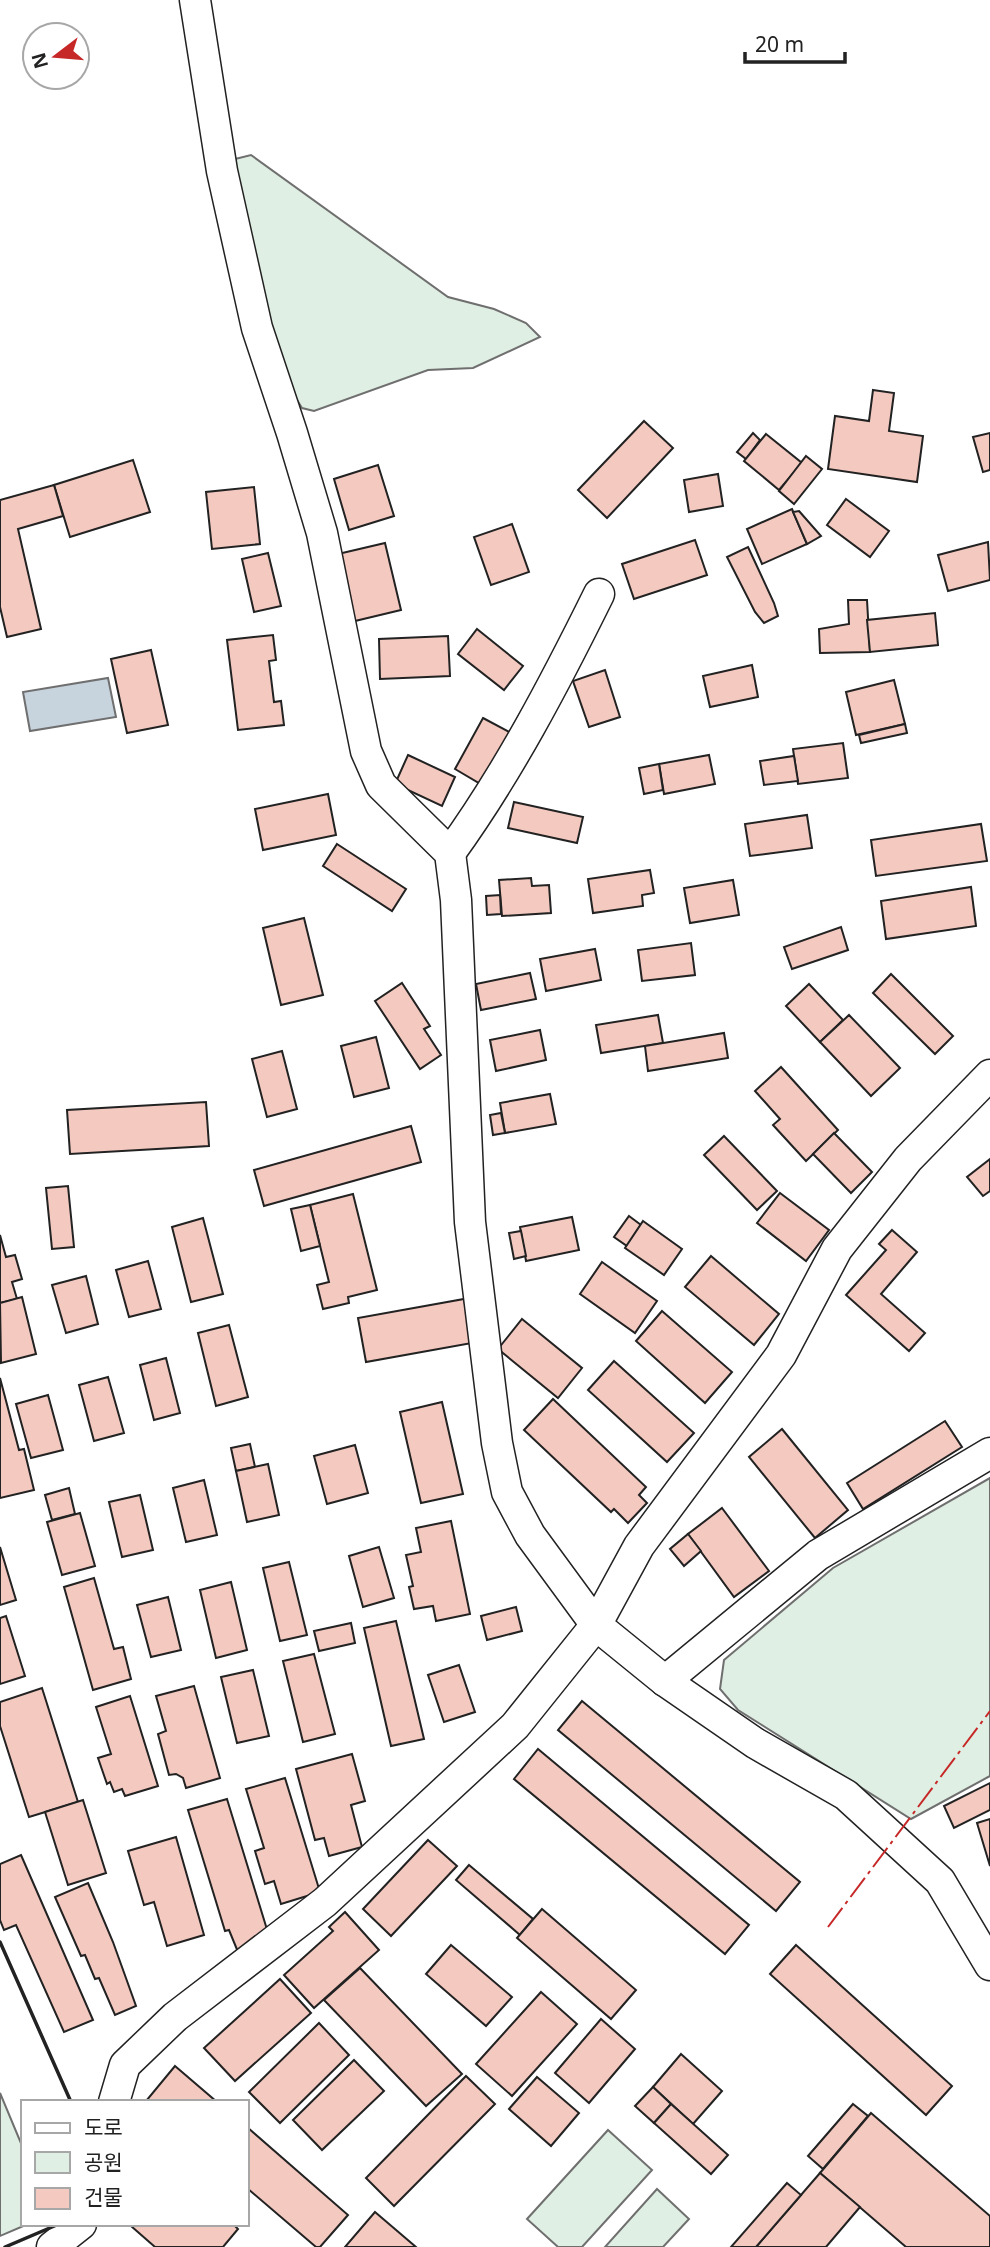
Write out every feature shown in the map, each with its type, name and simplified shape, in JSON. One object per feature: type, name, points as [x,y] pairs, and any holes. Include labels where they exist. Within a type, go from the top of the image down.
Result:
[{"type":"street","points":[[195,0],[222,171],[257,328],[322,533],[366,751],[382,785],[450,853],[456,900],[470,1222],[497,1443],[507,1492],[530,1535],[596,1625],[665,1681],[755,1743],[846,1795],[940,1881],[990,1965]]},
{"type":"street","points":[[450,853],[474,820],[560,672],[600,594]]},
{"type":"street","points":[[115,2100],[125,2066],[175,2017],[325,1902],[515,1726],[596,1625],[639,1546],[781,1355],[838,1249],[908,1159],[990,1075]]},
{"type":"street","points":[[665,1681],[818,1555],[990,1453]]},
{"type":"street","points":[[52,2247],[78,2226]]},
{"type":"green space","points":[[251,155],[448,297],[494,309],[526,323],[540,337],[473,368],[428,370],[314,411],[302,408],[273,350],[256,288],[235,159]]},
{"type":"green space","points":[[990,1478],[990,1776],[911,1819],[738,1710],[720,1689],[724,1660],[833,1568]]},
{"type":"green space","points":[[0,2093],[21,2143],[21,2226],[23,2226],[0,2236]]},
{"type":"green space","points":[[608,2130],[652,2170],[582,2247],[558,2247],[527,2219]]},
{"type":"green space","points":[[657,2189],[689,2219],[663,2247],[605,2247]]},
{"type":"shaded area","points":[[108,678],[116,717],[30,731],[23,692]]},
{"type":"building","points":[[873,390],[894,393],[889,431],[923,436],[917,482],[828,469],[835,416],[869,421]]},
{"type":"building","points":[[644,421],[673,448],[607,518],[578,490]]},
{"type":"building","points":[[753,433],[760,440],[746,459],[737,452]]},
{"type":"building","points":[[990,433],[990,470],[983,472],[973,437]]},
{"type":"building","points":[[766,434],[802,463],[779,490],[744,461]]},
{"type":"building","points":[[806,456],[822,469],[794,504],[779,491]]},
{"type":"building","points":[[133,460],[150,512],[70,537],[54,485]]},
{"type":"building","points":[[378,465],[394,516],[349,530],[334,479]]},
{"type":"building","points":[[718,474],[723,506],[689,512],[684,480]]},
{"type":"building","points":[[54,485],[63,516],[18,529],[41,629],[7,637],[0,607],[0,500]]},
{"type":"building","points":[[254,487],[260,544],[212,549],[206,492]]},
{"type":"building","points":[[846,499],[889,531],[870,557],[827,525]]},
{"type":"building","points":[[792,509],[807,544],[762,564],[747,529]]},
{"type":"building","points":[[799,511],[821,536],[807,544],[793,512]]},
{"type":"building","points":[[512,524],[529,572],[491,585],[474,537]]},
{"type":"building","points":[[695,540],[707,575],[634,599],[622,564]]},
{"type":"building","points":[[988,542],[990,580],[948,591],[938,555]]},
{"type":"building","points":[[385,543],[401,610],[355,621],[338,554]]},
{"type":"building","points":[[748,547],[778,616],[764,623],[755,612],[727,557]]},
{"type":"building","points":[[268,553],[281,606],[254,612],[242,559]]},
{"type":"building","points":[[848,600],[867,600],[870,652],[820,653],[819,629],[849,624]]},
{"type":"building","points":[[935,613],[938,645],[870,652],[867,620]]},
{"type":"building","points":[[477,629],[523,666],[504,690],[458,654]]},
{"type":"building","points":[[273,635],[276,660],[269,661],[274,702],[281,701],[284,725],[238,730],[227,640]]},
{"type":"building","points":[[448,636],[450,676],[380,679],[379,639]]},
{"type":"building","points":[[151,650],[168,725],[127,733],[111,659]]},
{"type":"building","points":[[752,665],[758,697],[710,707],[703,676]]},
{"type":"building","points":[[605,670],[620,717],[589,727],[573,681]]},
{"type":"building","points":[[894,680],[905,724],[856,735],[846,692]]},
{"type":"building","points":[[483,718],[513,734],[484,786],[455,769]]},
{"type":"building","points":[[905,724],[907,733],[861,743],[859,735]]},
{"type":"building","points":[[843,743],[848,778],[798,784],[793,749]]},
{"type":"building","points":[[408,755],[455,777],[442,806],[395,784]]},
{"type":"building","points":[[709,755],[715,784],[664,794],[659,764]]},
{"type":"building","points":[[794,756],[798,781],[764,785],[760,761]]},
{"type":"building","points":[[659,764],[663,790],[644,794],[639,768]]},
{"type":"building","points":[[328,794],[336,835],[263,850],[255,809]]},
{"type":"building","points":[[514,802],[583,817],[577,843],[508,828]]},
{"type":"building","points":[[807,815],[812,848],[750,856],[745,824]]},
{"type":"building","points":[[981,824],[987,861],[876,876],[871,840]]},
{"type":"building","points":[[337,844],[406,889],[392,911],[323,866]]},
{"type":"building","points":[[650,870],[654,893],[642,895],[643,906],[593,913],[588,879]]},
{"type":"building","points":[[531,878],[532,886],[549,885],[551,913],[502,916],[499,880]]},
{"type":"building","points":[[733,880],[739,915],[690,923],[684,888]]},
{"type":"building","points":[[971,887],[976,926],[886,939],[881,901]]},
{"type":"building","points":[[500,895],[501,914],[487,915],[486,896]]},
{"type":"building","points":[[304,918],[323,995],[281,1005],[263,928]]},
{"type":"building","points":[[841,927],[848,950],[792,969],[784,947]]},
{"type":"building","points":[[691,943],[695,975],[642,981],[638,950]]},
{"type":"building","points":[[595,949],[601,980],[546,991],[540,959]]},
{"type":"building","points":[[530,973],[536,999],[481,1010],[476,984]]},
{"type":"building","points":[[891,974],[953,1036],[935,1054],[873,993]]},
{"type":"building","points":[[402,983],[430,1026],[424,1029],[441,1055],[420,1069],[375,1001]]},
{"type":"building","points":[[809,984],[843,1020],[820,1042],[786,1006]]},
{"type":"building","points":[[658,1015],[663,1043],[601,1053],[596,1025]]},
{"type":"building","points":[[849,1015],[900,1068],[871,1096],[820,1042]]},
{"type":"building","points":[[540,1030],[546,1060],[496,1071],[490,1040]]},
{"type":"building","points":[[724,1033],[728,1058],[648,1071],[645,1046]]},
{"type":"building","points":[[376,1037],[389,1088],[354,1097],[341,1046]]},
{"type":"building","points":[[282,1051],[297,1109],[267,1117],[252,1059]]},
{"type":"building","points":[[781,1067],[838,1130],[806,1161],[773,1125],[780,1119],[755,1091]]},
{"type":"building","points":[[550,1094],[556,1124],[505,1133],[500,1103]]},
{"type":"building","points":[[206,1102],[209,1146],[70,1154],[67,1110]]},
{"type":"building","points":[[501,1113],[505,1133],[493,1135],[490,1115]]},
{"type":"building","points":[[411,1126],[421,1162],[264,1206],[254,1170]]},
{"type":"building","points":[[834,1133],[872,1172],[851,1193],[813,1154]]},
{"type":"building","points":[[724,1136],[777,1191],[757,1210],[704,1155]]},
{"type":"building","points":[[990,1159],[990,1191],[983,1196],[967,1177]]},
{"type":"building","points":[[68,1186],[74,1247],[52,1249],[46,1188]]},
{"type":"building","points":[[780,1193],[829,1230],[806,1261],[757,1223]]},
{"type":"building","points":[[353,1194],[377,1290],[348,1297],[349,1303],[323,1309],[317,1285],[329,1282],[310,1205]]},
{"type":"building","points":[[310,1205],[320,1246],[301,1251],[291,1209]]},
{"type":"building","points":[[629,1216],[641,1225],[627,1246],[614,1237]]},
{"type":"building","points":[[572,1217],[579,1250],[526,1261],[520,1227]]},
{"type":"building","points":[[203,1218],[223,1294],[191,1302],[172,1227]]},
{"type":"building","points":[[643,1221],[682,1249],[664,1275],[625,1248]]},
{"type":"building","points":[[892,1230],[917,1252],[881,1294],[925,1333],[909,1351],[846,1295],[886,1250],[879,1244]]},
{"type":"building","points":[[521,1231],[526,1256],[514,1259],[509,1233]]},
{"type":"building","points":[[0,1235],[6,1257],[15,1255],[22,1279],[12,1282],[17,1299],[0,1303]]},
{"type":"building","points":[[711,1256],[779,1314],[754,1345],[685,1287]]},
{"type":"building","points":[[148,1261],[161,1309],[129,1317],[116,1270]]},
{"type":"building","points":[[602,1262],[657,1301],[635,1333],[580,1294]]},
{"type":"building","points":[[86,1276],[98,1324],[66,1333],[52,1285]]},
{"type":"building","points":[[22,1297],[36,1354],[1,1363],[0,1303]]},
{"type":"building","points":[[464,1299],[472,1343],[366,1362],[358,1318]]},
{"type":"building","points":[[662,1311],[732,1372],[705,1403],[636,1341]]},
{"type":"building","points":[[522,1319],[582,1368],[558,1398],[498,1349]]},
{"type":"building","points":[[229,1325],[248,1397],[216,1406],[198,1333]]},
{"type":"building","points":[[166,1358],[180,1413],[154,1420],[140,1365]]},
{"type":"building","points":[[614,1361],[694,1433],[667,1462],[588,1390]]},
{"type":"building","points":[[108,1377],[124,1433],[94,1441],[79,1385]]},
{"type":"building","points":[[0,1378],[19,1450],[24,1449],[34,1490],[0,1498]]},
{"type":"building","points":[[48,1395],[63,1450],[31,1458],[16,1404]]},
{"type":"building","points":[[553,1399],[646,1487],[639,1495],[647,1503],[628,1523],[614,1509],[611,1512],[524,1430]]},
{"type":"building","points":[[442,1402],[463,1494],[421,1503],[400,1412]]},
{"type":"building","points":[[945,1421],[962,1447],[863,1509],[847,1483]]},
{"type":"building","points":[[782,1429],[848,1510],[815,1538],[749,1457]]},
{"type":"building","points":[[250,1444],[255,1467],[236,1471],[231,1448]]},
{"type":"building","points":[[355,1445],[368,1493],[327,1504],[314,1456]]},
{"type":"building","points":[[268,1464],[279,1515],[247,1522],[236,1471]]},
{"type":"building","points":[[204,1480],[217,1535],[186,1542],[173,1488]]},
{"type":"building","points":[[69,1488],[75,1514],[52,1520],[45,1495]]},
{"type":"building","points":[[140,1495],[153,1550],[122,1557],[109,1502]]},
{"type":"building","points":[[722,1508],[769,1571],[734,1597],[688,1534]]},
{"type":"building","points":[[80,1513],[95,1566],[62,1575],[47,1522]]},
{"type":"building","points":[[451,1521],[470,1614],[436,1621],[433,1606],[414,1609],[409,1587],[413,1586],[406,1555],[421,1552],[416,1528]]},
{"type":"building","points":[[688,1534],[701,1551],[684,1566],[670,1549]]},
{"type":"building","points":[[0,1547],[16,1600],[0,1605]]},
{"type":"building","points":[[379,1547],[394,1598],[363,1607],[349,1556]]},
{"type":"building","points":[[289,1562],[307,1635],[280,1641],[263,1568]]},
{"type":"building","points":[[94,1578],[114,1649],[123,1647],[131,1679],[93,1690],[64,1587]]},
{"type":"building","points":[[231,1582],[247,1650],[216,1658],[200,1590]]},
{"type":"building","points":[[168,1597],[181,1650],[151,1657],[137,1605]]},
{"type":"building","points":[[516,1607],[522,1631],[487,1640],[481,1616]]},
{"type":"building","points":[[6,1616],[25,1676],[0,1684],[0,1618]]},
{"type":"building","points":[[396,1621],[424,1739],[391,1746],[364,1628]]},
{"type":"building","points":[[351,1623],[355,1643],[319,1651],[314,1631]]},
{"type":"building","points":[[314,1654],[335,1734],[303,1742],[283,1661]]},
{"type":"building","points":[[459,1665],[475,1712],[444,1722],[428,1675]]},
{"type":"building","points":[[253,1670],[269,1736],[237,1743],[221,1677]]},
{"type":"building","points":[[194,1686],[220,1778],[186,1788],[183,1778],[176,1774],[169,1775],[158,1734],[166,1731],[156,1696]]},
{"type":"building","points":[[42,1688],[78,1802],[29,1817],[0,1726],[0,1702]]},
{"type":"building","points":[[130,1696],[158,1786],[125,1796],[122,1789],[114,1792],[110,1782],[107,1784],[98,1758],[111,1754],[96,1707]]},
{"type":"building","points":[[582,1701],[800,1882],[776,1911],[558,1730]]},
{"type":"building","points":[[538,1749],[749,1925],[725,1954],[514,1779]]},
{"type":"building","points":[[352,1754],[365,1801],[351,1805],[362,1847],[329,1856],[324,1838],[315,1840],[296,1769]]},
{"type":"building","points":[[285,1778],[320,1892],[281,1904],[274,1881],[265,1884],[255,1851],[264,1848],[246,1789]]},
{"type":"building","points":[[990,1783],[990,1810],[954,1828],[944,1806]]},
{"type":"building","points":[[227,1799],[269,1936],[238,1952],[229,1930],[225,1931],[188,1810]]},
{"type":"building","points":[[83,1800],[106,1873],[68,1885],[45,1812]]},
{"type":"building","points":[[990,1819],[990,1866],[977,1823]]},
{"type":"building","points":[[176,1837],[204,1935],[167,1946],[154,1902],[144,1905],[128,1851]]},
{"type":"building","points":[[428,1840],[457,1866],[391,1936],[363,1909]]},
{"type":"building","points":[[21,1855],[93,2020],[64,2032],[16,1925],[4,1930],[0,1920],[0,1864]]},
{"type":"building","points":[[469,1865],[533,1919],[520,1935],[456,1880]]},
{"type":"building","points":[[88,1883],[136,2006],[115,2015],[99,1978],[95,1979],[85,1955],[81,1956],[55,1897]]},
{"type":"building","points":[[542,1909],[636,1990],[611,2019],[517,1938]]},
{"type":"building","points":[[345,1912],[379,1950],[314,2008],[284,1975],[333,1931],[329,1927]]},
{"type":"building","points":[[451,1945],[512,1997],[486,2026],[426,1974]]},
{"type":"building","points":[[796,1945],[952,2086],[926,2115],[770,1974]]},
{"type":"building","points":[[360,1968],[462,2074],[426,2106],[324,2000]]},
{"type":"building","points":[[280,1979],[311,2013],[235,2081],[204,2048]]},
{"type":"building","points":[[541,1992],[577,2024],[512,2096],[476,2064]]},
{"type":"building","points":[[601,2019],[635,2049],[589,2103],[555,2073]]},
{"type":"building","points":[[319,2023],[349,2055],[280,2123],[249,2092]]},
{"type":"building","points":[[681,2054],[722,2091],[693,2124],[653,2087]]},
{"type":"building","points":[[354,2060],[384,2091],[322,2150],[293,2120]]},
{"type":"building","points":[[175,2066],[215,2100],[147,2100]]},
{"type":"building","points":[[466,2076],[495,2104],[394,2206],[366,2178]]},
{"type":"building","points":[[537,2077],[579,2113],[551,2146],[509,2109]]},
{"type":"building","points":[[653,2087],[671,2104],[654,2123],[635,2106]]},
{"type":"building","points":[[671,2104],[728,2155],[711,2174],[654,2123]]},
{"type":"building","points":[[853,2104],[868,2116],[823,2169],[808,2156]]},
{"type":"building","points":[[871,2113],[990,2216],[990,2247],[906,2247],[820,2173]]},
{"type":"building","points":[[248,2128],[348,2215],[320,2247],[316,2247],[248,2189]]},
{"type":"building","points":[[820,2173],[860,2207],[826,2247],[756,2247]]},
{"type":"building","points":[[787,2183],[801,2195],[756,2247],[731,2247]]},
{"type":"building","points":[[375,2212],[416,2247],[345,2247]]},
{"type":"building","points":[[131,2226],[235,2226],[238,2229],[223,2247],[155,2247]]},
{"type":"wall","points":[[0,1942],[70,2100]]},
{"type":"wall","points":[[5,2247],[54,2226]]},
{"type":"power","points":[[828,1927],[990,1711]]}]
